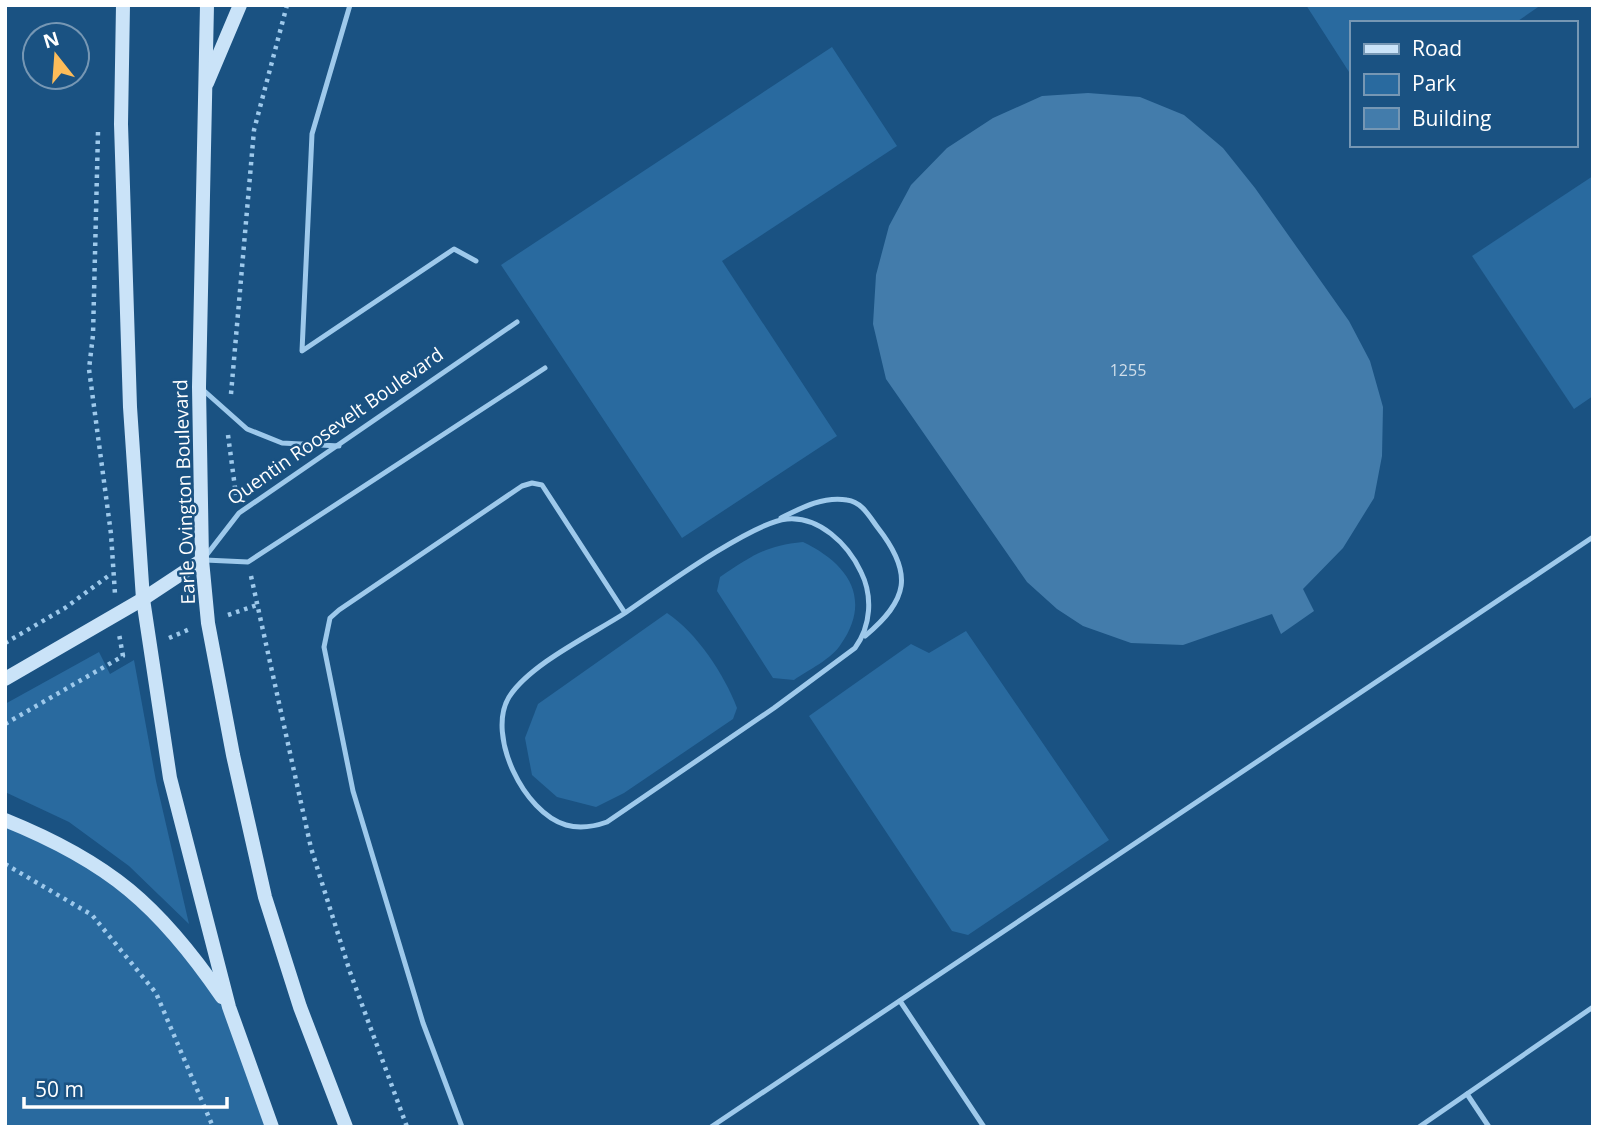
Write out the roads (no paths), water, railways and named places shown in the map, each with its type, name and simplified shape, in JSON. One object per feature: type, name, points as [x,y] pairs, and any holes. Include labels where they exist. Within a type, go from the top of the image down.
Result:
[{"type":"main road","points":[[123,5],[121,124],[130,407],[143,599],[170,778],[229,1007],[272,1127]]},
{"type":"main road","name":"Earle Ovington Boulevard","points":[[207,5],[202,94],[199,387],[202,560],[208,623],[233,755],[265,897],[300,1007],[346,1127]]},
{"type":"main road","points":[[202,94],[240,5]]},
{"type":"main road","name":"Quentin Roosevelt Boulevard","points":[[5,679],[143,599],[202,560]]},
{"type":"main road","points":[[5,820],[106,870],[136,894],[187,946],[229,1007]]},
{"type":"lane","points":[[350,5],[312,134],[302,351],[454,249],[476,261]]},
{"type":"lane","name":"Quentin Roosevelt Boulevard","points":[[202,560],[239,513],[517,322]]},
{"type":"lane","points":[[202,560],[248,562],[545,368]]},
{"type":"lane","points":[[199,387],[247,429],[282,443],[339,446]]},
{"type":"lane","points":[[462,1127],[423,1023],[353,791],[324,647],[327,628],[339,610],[522,486],[532,483],[542,485],[625,613]]},
{"type":"lane","points":[[827,499],[854,502],[866,512],[895,553],[902,585],[895,607],[844,659],[607,822],[582,828],[564,825],[545,814],[525,790],[503,746],[500,721],[508,699],[522,680],[625,613],[684,573],[772,523],[827,499]]},
{"type":"lane","points":[[772,523],[795,520],[817,525],[832,535],[857,563],[866,581],[869,609],[862,638]]},
{"type":"lane","points":[[711,1127],[1593,537]]},
{"type":"lane","points":[[900,1001],[984,1127]]},
{"type":"lane","points":[[1419,1127],[1593,1007]]},
{"type":"lane","points":[[1467,1094],[1489,1127]]}]
